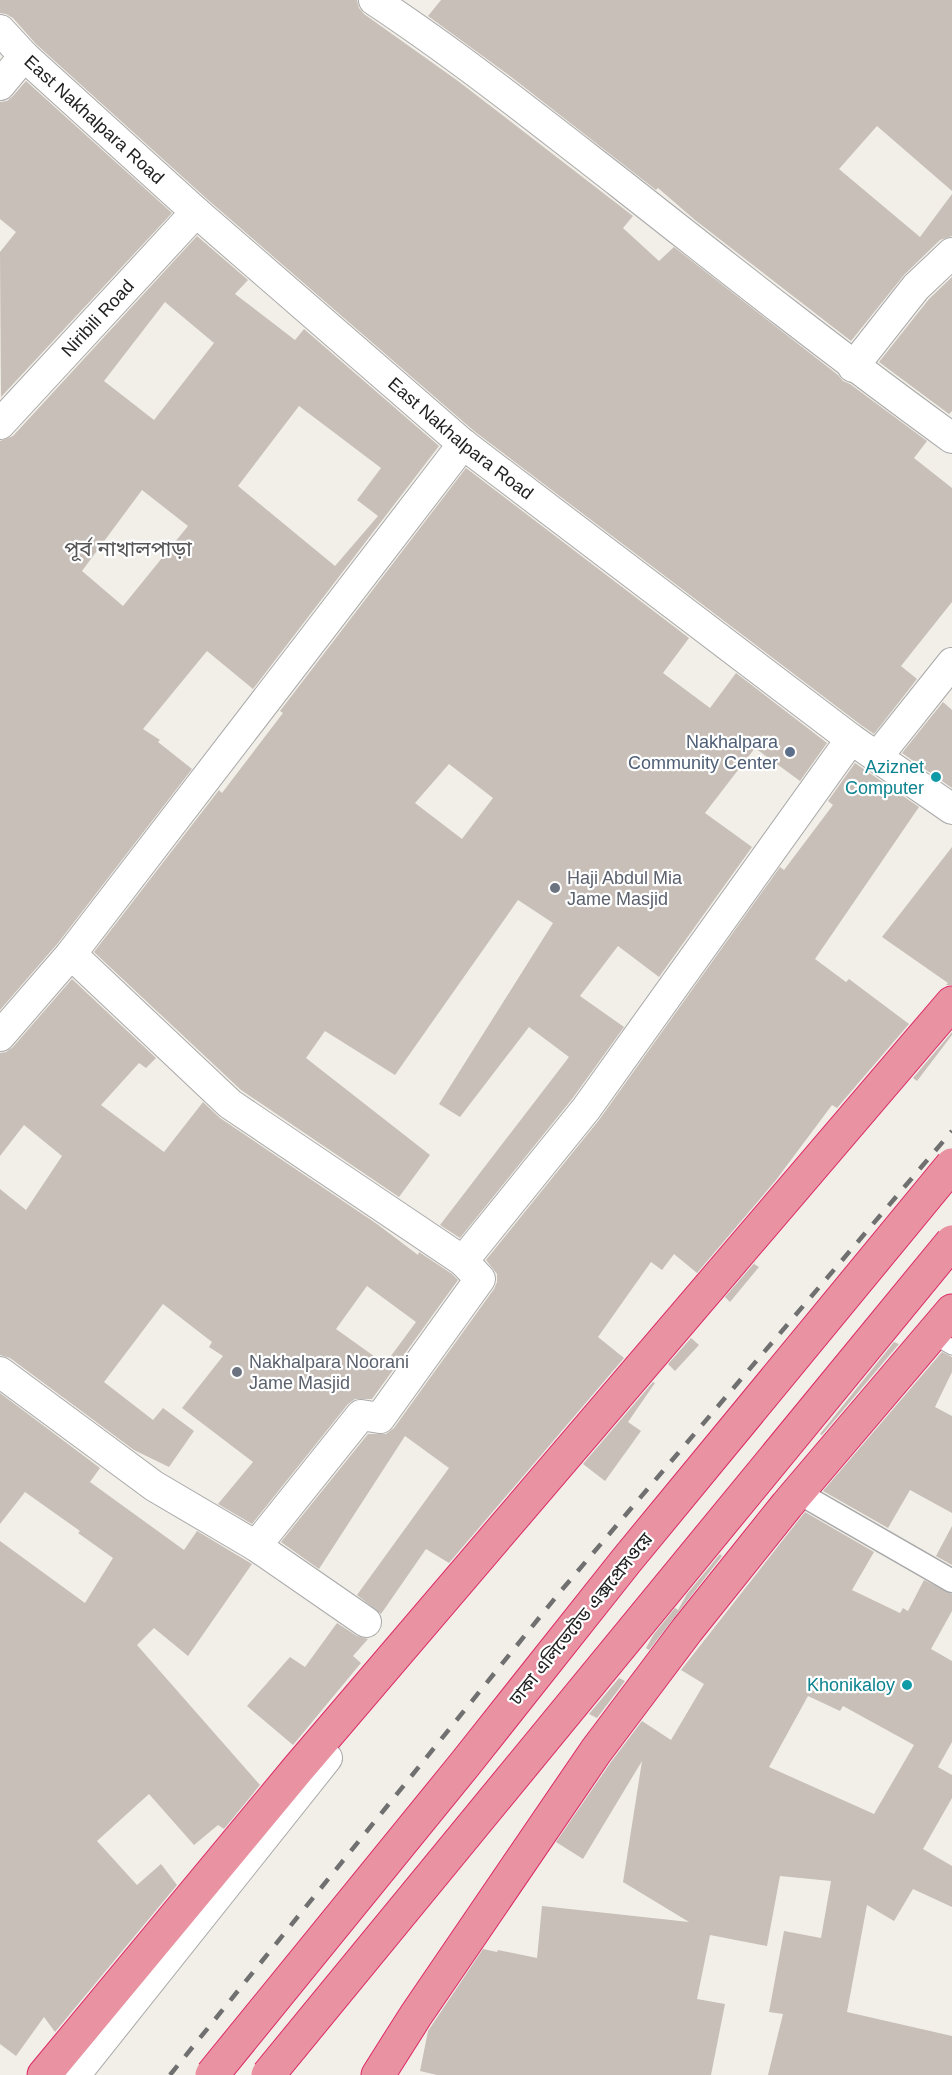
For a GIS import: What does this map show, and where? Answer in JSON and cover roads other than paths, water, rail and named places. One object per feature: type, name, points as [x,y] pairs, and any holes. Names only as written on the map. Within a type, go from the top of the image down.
[{"type":"highway","points":[[44,2075],[297,1770],[952,1003]]},
{"type":"highway","name":"ঢাকা এলিভেটেড এক্সপ্রেসওয়ে","points":[[212,2075],[458,1773],[626,1561],[952,1165]]},
{"type":"highway","points":[[268,2075],[952,1242]]},
{"type":"highway","points":[[378,2075],[423,2005],[603,1742],[687,1630],[787,1505],[944,1325]]},
{"type":"street","points":[[374,0],[424,33],[489,81],[853,367],[952,438]]},
{"type":"street","name":"East Nakhalpara Road","points":[[0,30],[24,56],[196,212],[463,444],[851,739],[952,808]]},
{"type":"street","points":[[0,85],[24,56]]},
{"type":"street","name":"Niribili Road","points":[[0,424],[196,212]]},
{"type":"street","points":[[853,367],[916,286],[952,253]]},
{"type":"street","points":[[0,1036],[71,954],[463,444]]},
{"type":"street","points":[[877,757],[952,663]]},
{"type":"street","points":[[463,1261],[586,1109],[851,739]]},
{"type":"street","points":[[71,954],[230,1104],[463,1261],[480,1279],[380,1418],[361,1415],[256,1546]]},
{"type":"street","points":[[282,2075],[404,1921],[527,1752],[654,1590],[892,1304],[952,1236]]},
{"type":"street","points":[[0,1372],[154,1486],[256,1546],[366,1622]]},
{"type":"street","points":[[75,2075],[596,1422]]},
{"type":"street","points":[[806,1497],[952,1581]]},
{"type":"lane","points":[[944,1325],[952,1347]]},
{"type":"tram line","points":[[213,2075],[586,1613],[952,1174]]},
{"type":"railway","points":[[170,2075],[560,1592],[952,1131]]},
{"type":"place","name":"Nakhalpara Community Center","points":[[790,752]]},
{"type":"place","name":"Aziznet Computer","points":[[936,777]]},
{"type":"place","name":"Haji Abdul Mia Jame Masjid","points":[[555,888]]},
{"type":"place","name":"Nakhalpara Noorani Jame Masjid","points":[[237,1372]]},
{"type":"place","name":"Khonikaloy","points":[[907,1685]]},
{"type":"district","name":"পূর্ব নাখালপাড়া","points":[[128,549]]}]
